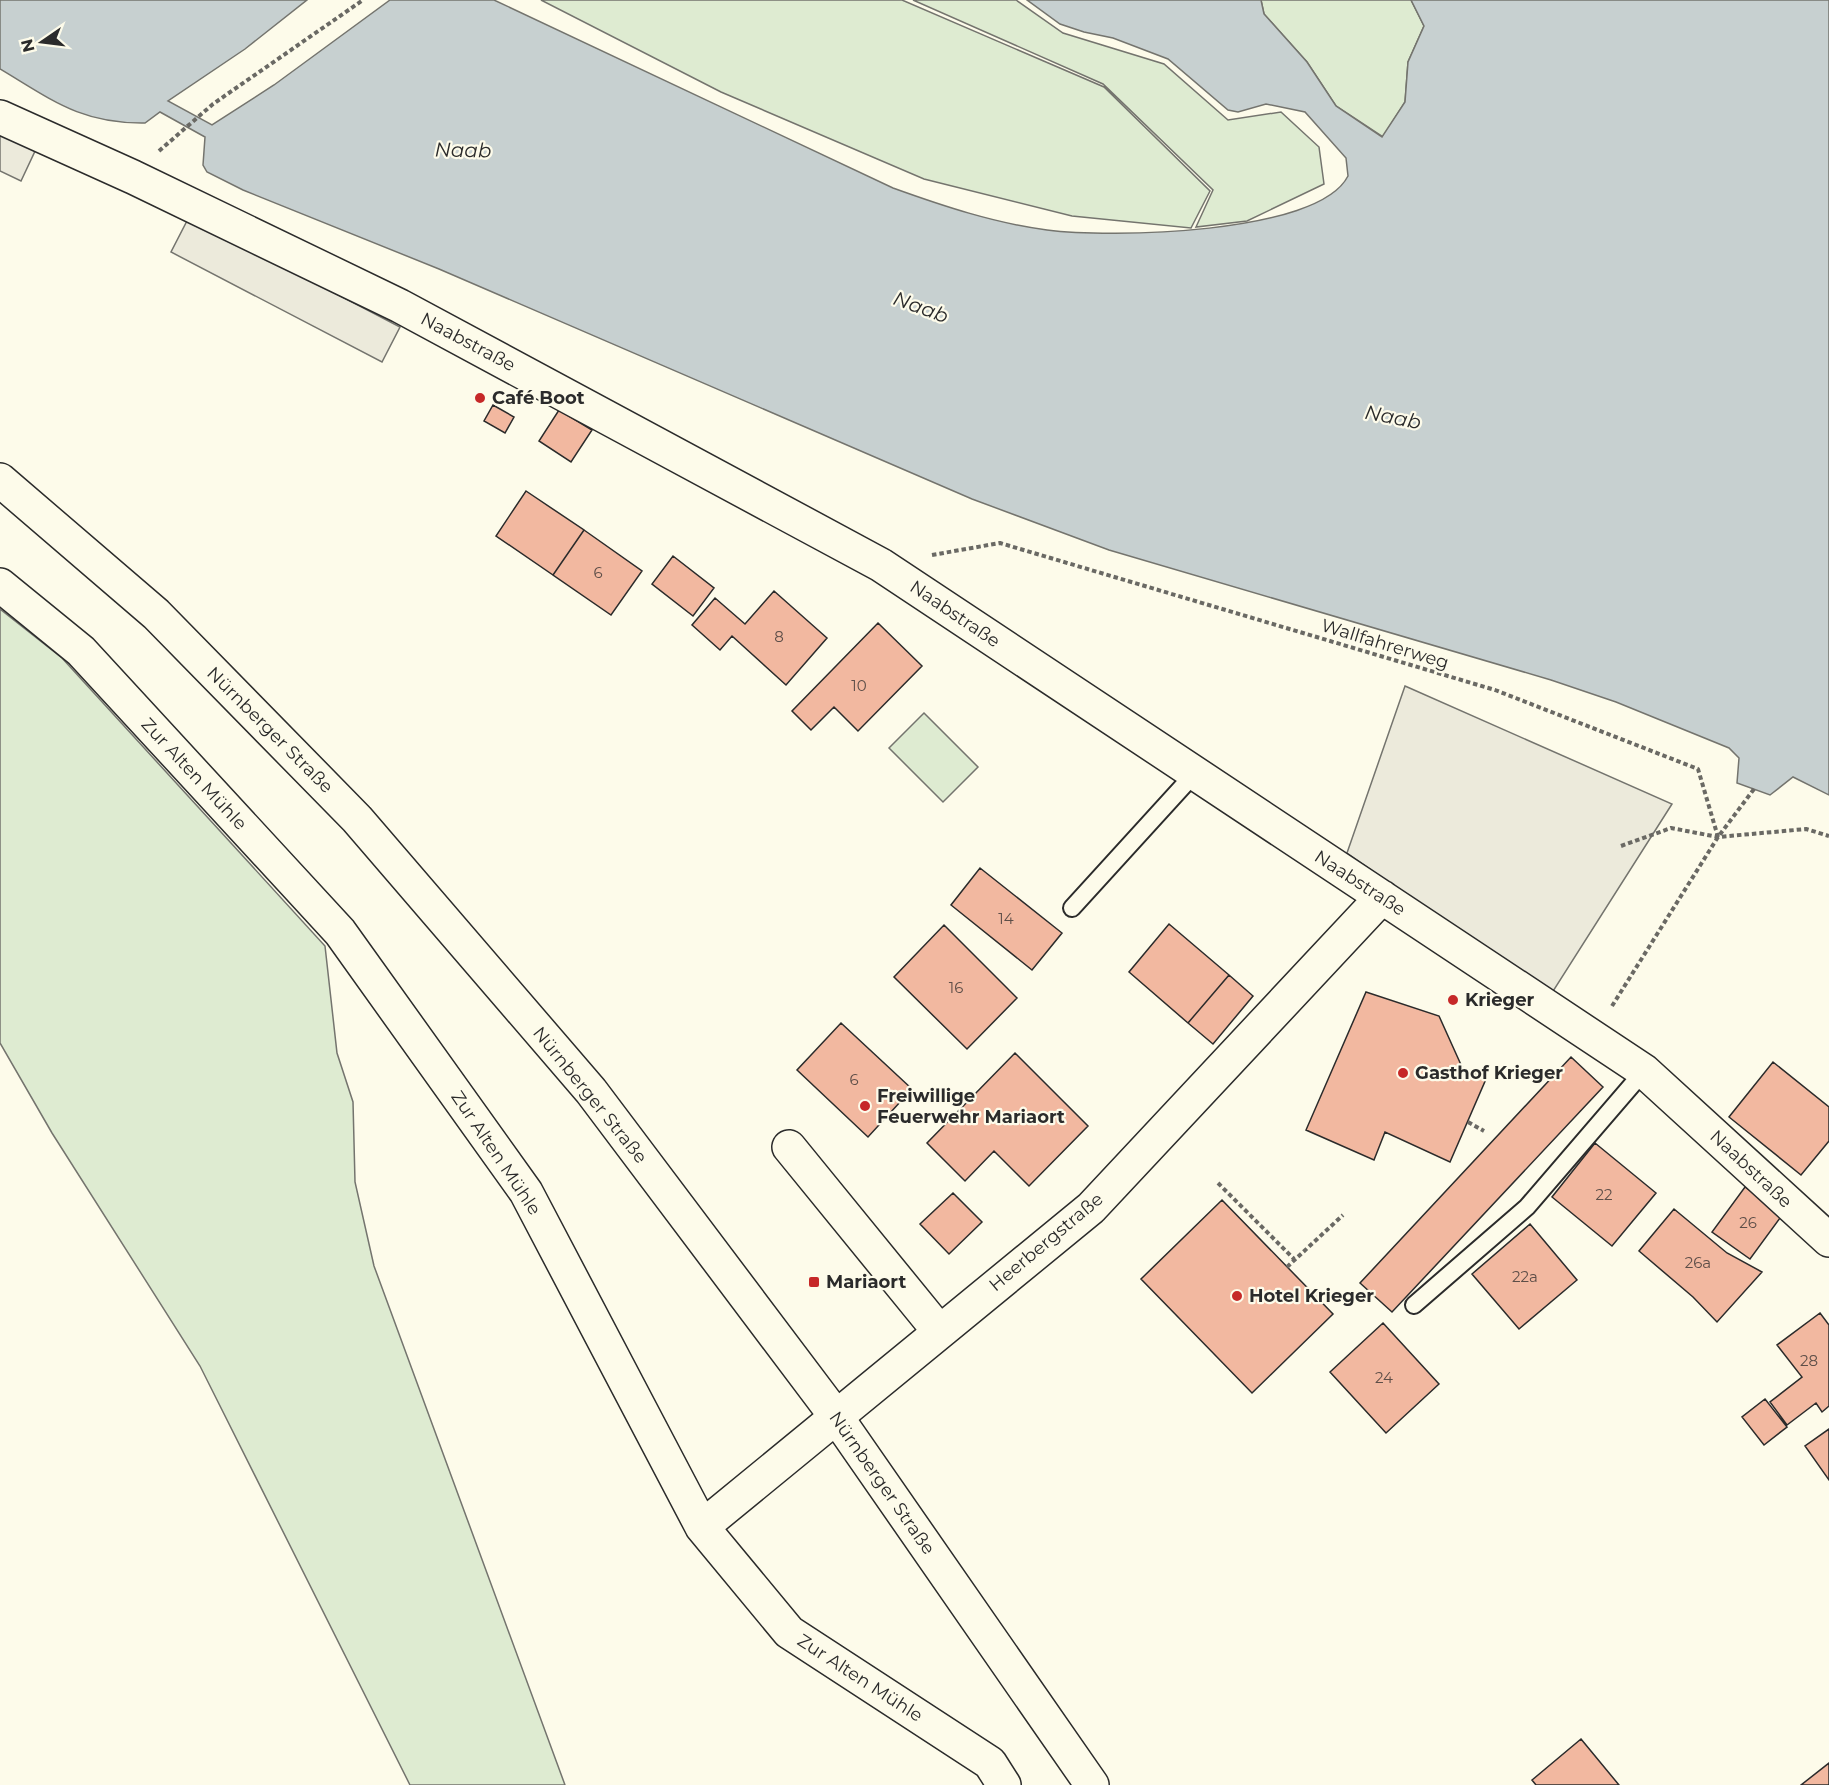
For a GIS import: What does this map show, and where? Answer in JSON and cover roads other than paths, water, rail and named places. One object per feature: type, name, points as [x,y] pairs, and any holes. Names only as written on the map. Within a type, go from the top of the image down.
[{"type":"street","name":"Naabstraße","points":[[0,117],[133,177],[400,306],[881,565],[1644,1071],[1829,1240]]},
{"type":"street","name":"Nürnberger Straße","points":[[0,480],[156,614],[357,819],[591,1091],[835,1415],[1092,1785]]},
{"type":"street","name":"Zur Alten Mühle","points":[[0,585],[81,651],[340,932],[526,1192],[702,1527],[789,1632],[990,1763],[1004,1785]]},
{"type":"street","name":"Heerbergstraße","points":[[702,1527],[835,1415],[1091,1208],[1382,897]]},
{"type":"street","points":[[789,1147],[939,1331]]},
{"type":"lane","points":[[1072,908],[1196,773]]},
{"type":"lane","points":[[1414,1305],[1527,1207],[1644,1071]]},
{"type":"water","name":"Naab","points":[[0,0],[307,0],[245,49],[168,101],[212,125],[274,85],[390,0],[494,0],[893,188],[1008,223],[1047,230],[1116,233],[1209,228],[1256,221],[1297,210],[1329,196],[1348,176],[1346,158],[1305,112],[1266,104],[1238,112],[1228,110],[1168,59],[1113,38],[1060,24],[1027,0],[1261,0],[1264,14],[1307,62],[1336,106],[1382,137],[1405,102],[1408,62],[1424,26],[1411,0],[1829,0],[1829,795],[1793,777],[1770,795],[1737,783],[1739,758],[1729,748],[1616,702],[1551,680],[1109,550],[972,499],[439,269],[243,190],[207,172],[203,165],[205,137],[160,112],[145,123],[123,122],[85,115],[52,100],[0,69]]},
{"type":"place","name":"Café Boot","points":[[480,398]]},
{"type":"place","name":"Krieger","points":[[1453,1000]]},
{"type":"place","name":"Gasthof Krieger","points":[[1403,1073]]},
{"type":"place","name":"Freiwillige Feuerwehr Mariaort","points":[[865,1106]]},
{"type":"place","name":"Mariaort","points":[[814,1282]]},
{"type":"place","name":"Hotel Krieger","points":[[1237,1296]]}]
